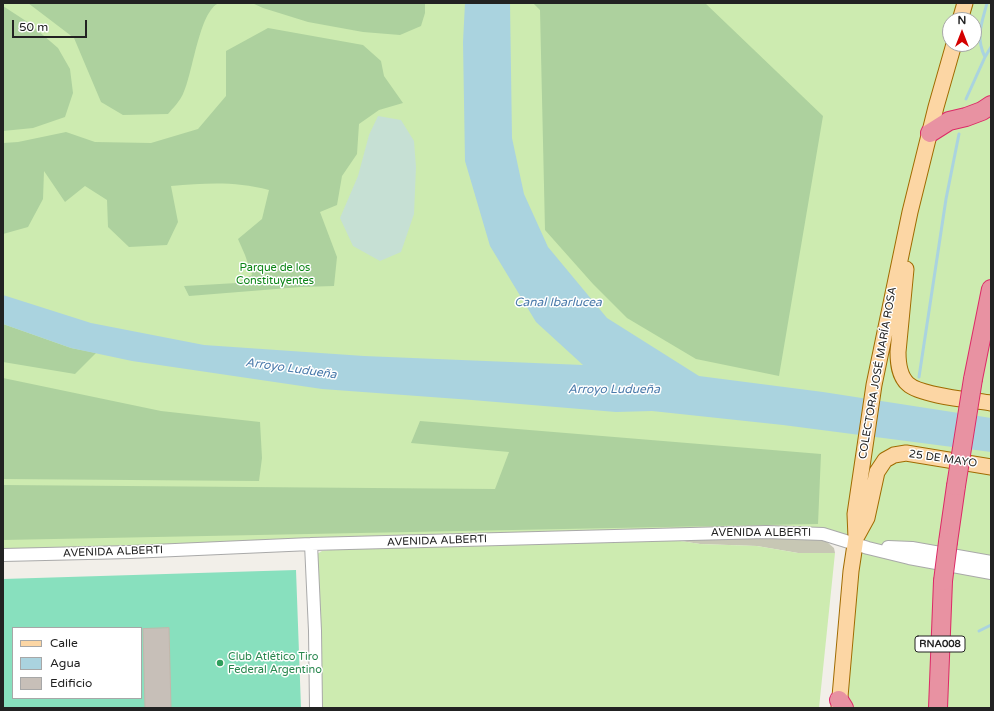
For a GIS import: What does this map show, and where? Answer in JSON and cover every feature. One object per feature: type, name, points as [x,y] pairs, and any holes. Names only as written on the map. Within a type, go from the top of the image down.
[{"type":"highway","points":[[930,133],[949,121],[977,113],[991,105]]},
{"type":"highway","name":"RNA008","points":[[938,708],[943,581],[973,379],[991,289]]},
{"type":"main road","name":"COLECTORA JOSÉ MARÍA ROSA","points":[[840,705],[851,571],[860,544],[854,514],[874,385],[910,212],[952,52]]},
{"type":"main road","points":[[910,212],[898,352],[898,364],[902,376],[907,383],[916,389],[930,393],[991,403]]},
{"type":"main road","name":"25 DE MAYO","points":[[860,544],[877,472],[884,460],[894,455],[906,453],[991,467]]},
{"type":"street","name":"AVENIDA ALBERTI","points":[[3,555],[130,552],[311,544],[766,532],[823,534],[909,558],[991,572]]},
{"type":"street","points":[[311,544],[315,631],[316,708]]},
{"type":"street","name":"AVENIDA ALBERTI","points":[[860,544],[912,548],[991,562]]},
{"type":"shaded area","points":[[378,116],[401,120],[414,141],[416,167],[414,214],[401,252],[380,261],[353,246],[340,218],[358,176],[369,135]]},
{"type":"shaded area","points":[[677,537],[816,538],[827,542],[834,548],[835,553],[798,553],[757,546],[700,544],[674,540]]},
{"type":"green space","name":"Parque de los Constituyentes","points":[[3,3],[991,3],[991,708],[839,708],[855,544],[823,534],[3,555]]},
{"type":"green space","points":[[28,3],[219,3],[212,8],[201,30],[187,85],[182,97],[168,114],[123,115],[101,102],[74,38]]},
{"type":"green space","points":[[252,3],[425,3],[425,13],[421,26],[400,35],[363,32],[308,22],[263,8]]},
{"type":"green space","points":[[533,3],[705,3],[823,116],[779,376],[696,359],[627,318],[593,284],[545,230],[540,10]]},
{"type":"green space","points":[[3,6],[29,23],[58,48],[70,69],[73,93],[65,117],[33,128],[3,131]]},
{"type":"green space","points":[[268,28],[363,45],[381,61],[384,76],[403,103],[379,110],[359,124],[357,154],[342,176],[337,205],[320,212],[337,257],[334,286],[301,287],[189,296],[184,286],[237,283],[252,275],[238,239],[262,219],[269,190],[244,185],[208,184],[171,186],[178,222],[167,245],[129,247],[108,227],[107,200],[85,186],[65,202],[44,171],[43,199],[28,227],[3,234],[3,143],[18,142],[66,132],[95,142],[151,143],[198,129],[226,96],[226,51]]},
{"type":"green space","points":[[3,324],[71,348],[96,353],[75,374],[3,362]]},
{"type":"green space","points":[[3,378],[161,411],[260,422],[262,458],[259,481],[3,479]]},
{"type":"green space","points":[[420,421],[821,454],[818,524],[3,540],[3,485],[495,489],[509,452],[411,443]]},
{"type":"green space","points":[[674,540],[700,544],[757,546],[798,553],[835,553],[819,708],[320,708],[317,554],[322,551],[346,548]]},
{"type":"green space","name":"Club Atlético Tiro Federal Argentino","points":[[296,570],[301,708],[3,708],[3,579]]},
{"type":"water","name":"Arroyo Ludueña","points":[[465,3],[510,3],[512,138],[524,194],[548,247],[607,318],[699,376],[823,392],[991,418],[991,452],[783,425],[652,411],[616,412],[322,389],[132,361],[71,348],[3,324],[3,295],[91,323],[204,345],[364,356],[583,365],[536,322],[490,246],[465,161],[463,42]]},
{"type":"building","points":[[169,628],[171,708],[145,708],[143,629]]},
{"type":"waterway","points":[[985,57],[980,43],[980,30],[987,3]]},
{"type":"waterway","points":[[966,99],[991,47]]},
{"type":"waterway","points":[[919,377],[946,199],[959,134]]},
{"type":"waterway","points":[[979,631],[991,625]]},
{"type":"place","name":"Club Atlético Tiro Federal Argentino","points":[[220,663]]},
{"type":"water label","name":"Canal Ibarlucea","points":[[558,303]]}]
